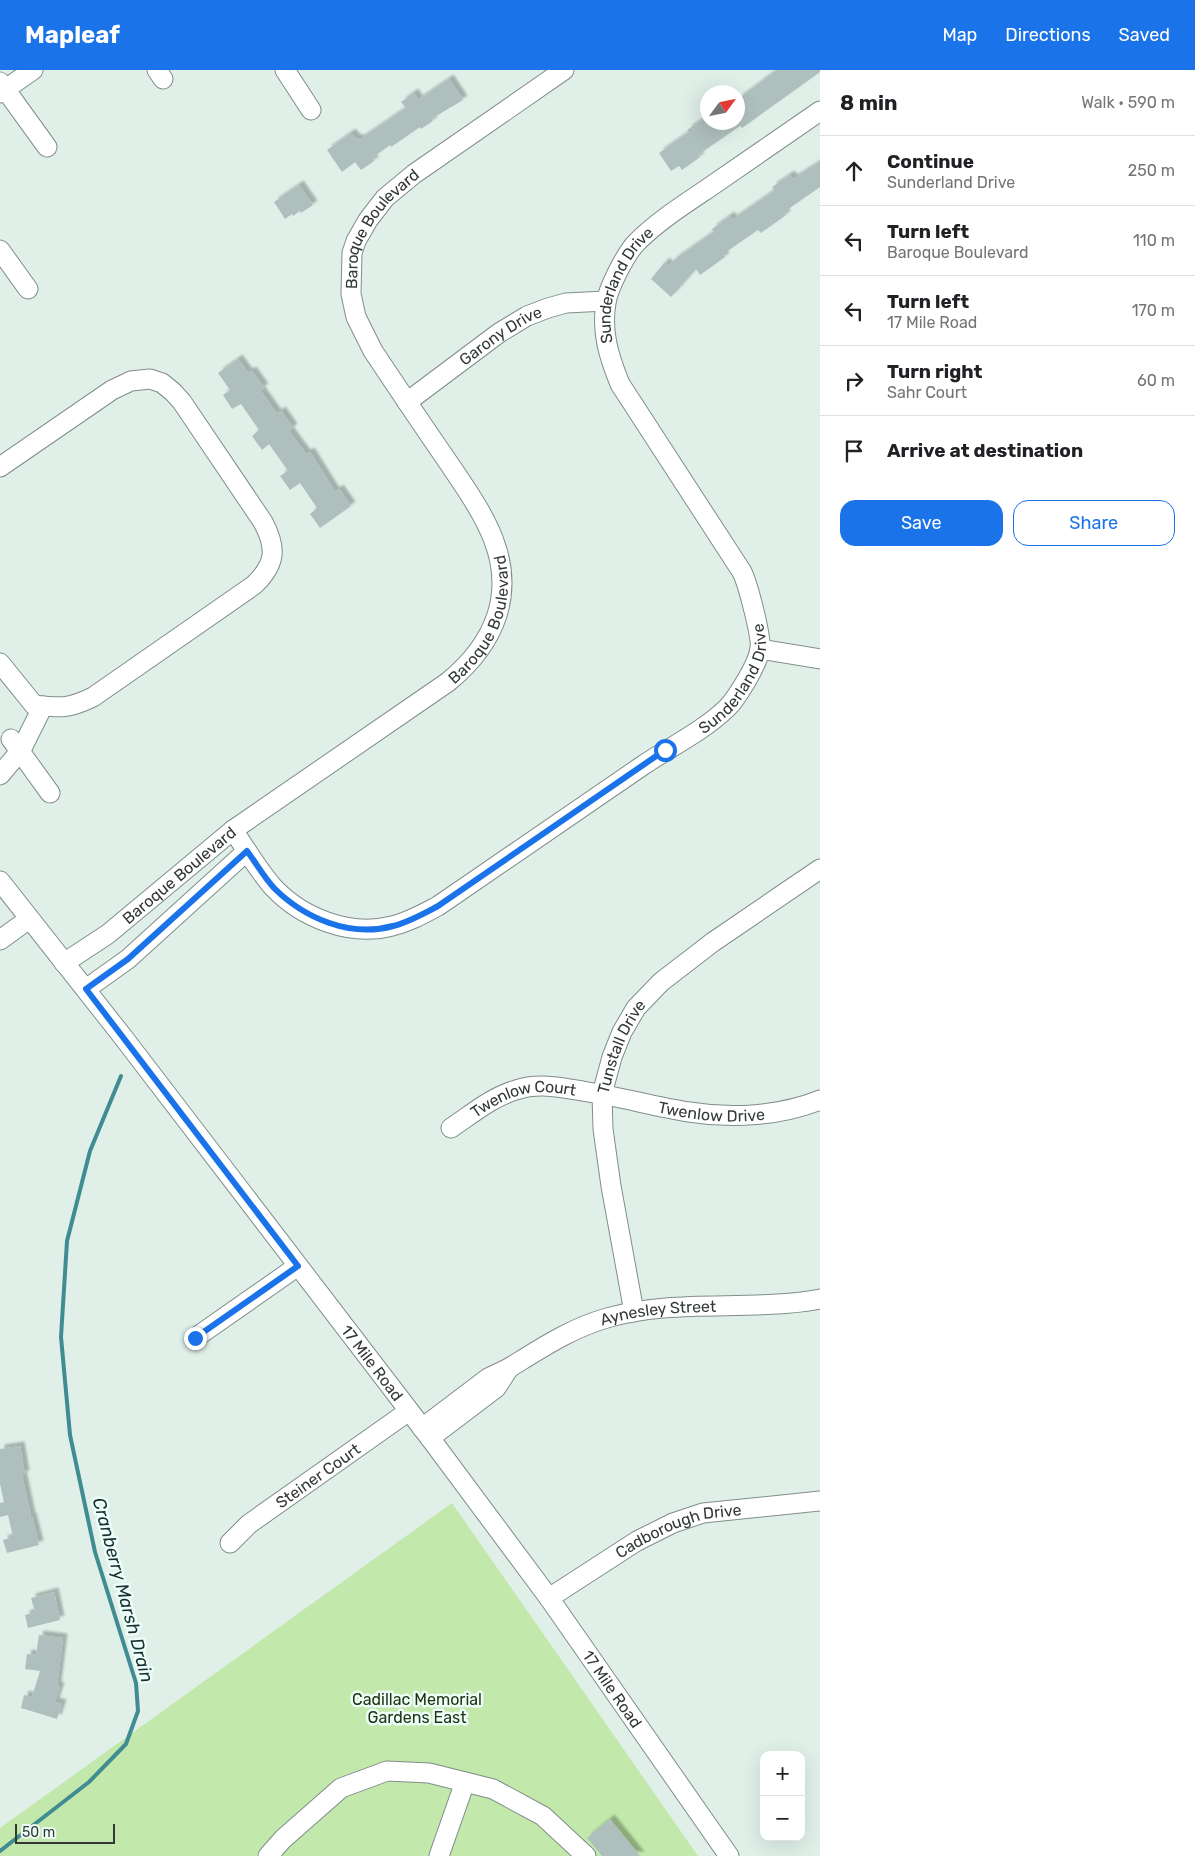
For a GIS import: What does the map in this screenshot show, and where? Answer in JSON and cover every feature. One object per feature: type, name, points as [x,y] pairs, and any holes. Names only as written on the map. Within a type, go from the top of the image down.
[{"type":"street","points":[[33,70],[2,88],[47,147]]},
{"type":"street","points":[[285,70],[311,110]]},
{"type":"street","name":"Baroque Boulevard","points":[[64,962],[108,934],[233,830],[448,682],[465,667],[480,649],[494,626],[502,601],[503,583],[496,546],[476,504],[373,351],[356,318],[351,294],[350,268],[356,241],[368,220],[385,198],[414,174],[564,70]]},
{"type":"street","name":"Sunderland Drive","points":[[233,830],[279,892],[306,913],[339,926],[369,929],[391,927],[416,918],[438,906],[665,750],[707,725],[728,708],[749,676],[760,649],[748,583],[620,384],[609,356],[606,342],[604,329],[606,301],[627,255],[647,233],[690,201],[820,112]]},
{"type":"street","points":[[0,250],[28,289]]},
{"type":"street","name":"Garony Drive","points":[[407,402],[498,333],[527,316],[566,303],[606,301]]},
{"type":"street","points":[[0,467],[112,390],[131,381],[150,379],[162,383],[182,402],[263,522],[271,541],[273,552],[268,566],[254,585],[93,697],[67,707],[38,705],[0,663]]},
{"type":"street","points":[[760,649],[820,659]]},
{"type":"street","points":[[0,775],[10,747],[38,705]]},
{"type":"street","points":[[10,747],[50,793]]},
{"type":"street","name":"Baroque Boulevard","points":[[86,989],[128,959],[247,851]]},
{"type":"street","name":"Tunstall Drive","points":[[634,1312],[611,1186],[603,1129],[602,1094],[612,1057],[622,1032],[636,1008],[661,982],[713,942],[820,869]]},
{"type":"street","name":"17 Mile Road","points":[[0,881],[86,989],[426,1433],[549,1598],[729,1856]]},
{"type":"street","points":[[0,940],[29,919]]},
{"type":"street","name":"Twenlow Court","points":[[451,1128],[487,1103],[517,1089],[538,1086],[602,1094]]},
{"type":"street","name":"Twenlow Drive","points":[[602,1094],[688,1112],[714,1115],[766,1113],[802,1107],[820,1100]]},
{"type":"street","points":[[195,1338],[298,1266]]},
{"type":"street","name":"Aynesley Street","points":[[426,1433],[488,1378],[509,1368],[561,1336],[607,1318],[634,1312],[711,1305],[771,1304],[820,1299]]},
{"type":"street","name":"Steiner Court","points":[[230,1543],[249,1524],[409,1411]]},
{"type":"street","name":"Cadborough Drive","points":[[549,1598],[637,1541],[673,1523],[703,1513],[820,1501]]},
{"type":"street","points":[[268,1856],[282,1839],[341,1788],[387,1771],[429,1773],[494,1789],[543,1816],[586,1856]]},
{"type":"street","points":[[439,1856],[465,1782]]},
{"type":"green space","name":"Cadillac Memorial Gardens East","points":[[452,1503],[698,1856],[0,1856],[0,1828]]},
{"type":"building","points":[[777,70],[820,70],[820,72],[745,126],[745,94]]},
{"type":"building","points":[[449,79],[463,100],[431,119],[433,121],[421,129],[420,127],[391,147],[390,145],[372,158],[374,161],[361,170],[355,162],[342,172],[327,150],[351,133],[359,140],[406,108],[401,102],[414,93],[418,100]]},
{"type":"building","points":[[700,121],[700,130],[734,130],[698,155],[700,157],[682,170],[679,166],[671,171],[659,153],[689,132],[687,130]]},
{"type":"building","points":[[820,162],[820,187],[784,212],[786,215],[761,233],[758,230],[723,254],[725,257],[700,275],[696,269],[671,297],[651,279],[665,262],[669,266],[674,260],[714,232],[712,229],[730,216],[732,220],[774,191],[772,187],[790,175],[793,179]]},
{"type":"building","points":[[299,185],[313,205],[301,213],[300,211],[293,216],[292,214],[285,219],[274,202]]},
{"type":"building","points":[[238,359],[248,373],[252,371],[264,388],[260,390],[277,414],[281,411],[293,428],[289,431],[306,454],[310,452],[335,492],[339,489],[351,506],[320,528],[310,514],[317,508],[300,483],[290,490],[280,476],[288,471],[269,444],[262,450],[252,436],[259,430],[241,404],[232,409],[223,395],[230,390],[218,373]]},
{"type":"building","points":[[20,1446],[25,1475],[22,1475],[39,1545],[7,1553],[3,1540],[13,1537],[8,1515],[0,1517],[0,1503],[4,1502],[0,1484],[0,1449]]},
{"type":"building","points":[[54,1592],[60,1620],[28,1628],[25,1615],[35,1612],[31,1598]]},
{"type":"building","points":[[39,1635],[63,1638],[57,1686],[60,1687],[55,1702],[62,1704],[57,1719],[21,1708],[24,1695],[32,1697],[40,1671],[25,1669],[27,1654],[36,1655]]},
{"type":"building","points":[[610,1819],[640,1856],[602,1856],[587,1838]]},
{"type":"waterway","name":"Cranberry Marsh Drain","points":[[0,1851],[89,1782],[126,1744],[138,1711],[136,1683],[95,1552],[70,1435],[61,1337],[67,1241],[90,1151],[121,1076]]},
{"type":"route","points":[[195,1338],[298,1266],[86,989],[128,959],[247,851],[274,887],[290,902],[306,913],[339,926],[369,929],[391,927],[416,918],[438,906],[665,750]]}]
